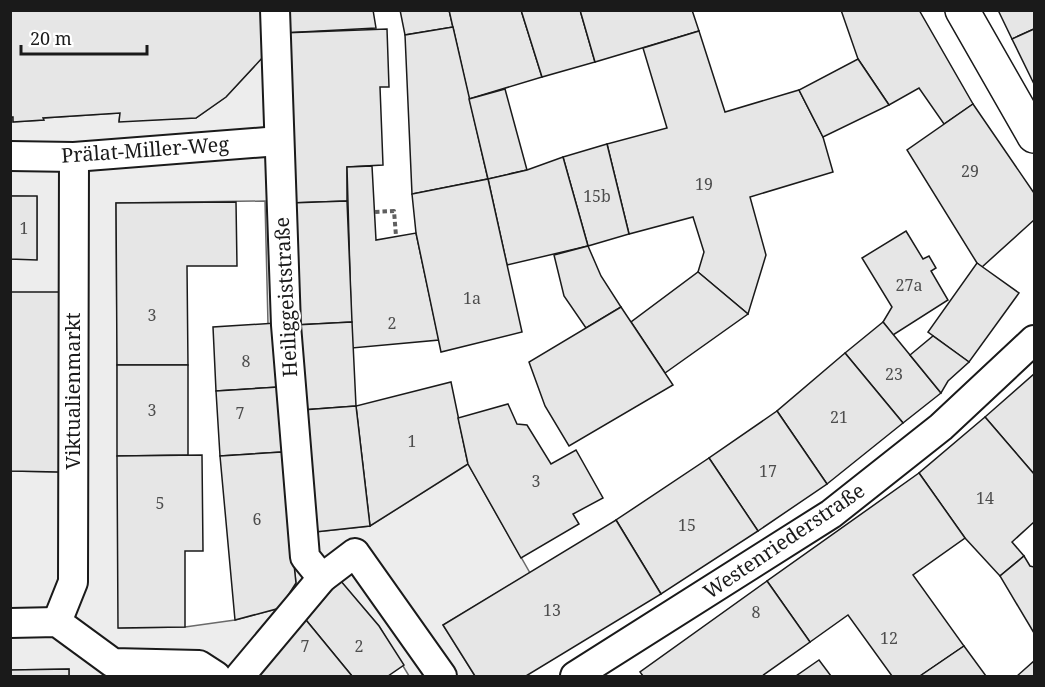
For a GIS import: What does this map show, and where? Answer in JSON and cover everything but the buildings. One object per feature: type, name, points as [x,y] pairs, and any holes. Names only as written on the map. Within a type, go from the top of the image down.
[{"type":"street","name":"Heiliggeiststraße","points":[[274,10],[286,325],[305,557],[322,578]]},
{"type":"street","points":[[962,10],[1035,136]]},
{"type":"street","name":"Prälat-Miller-Weg","points":[[10,156],[74,157],[279,141]]},
{"type":"street","name":"Viktualienmarkt","points":[[57,622],[73,582],[74,157]]},
{"type":"street","name":"Westenriederstraße","points":[[575,676],[831,514],[941,427],[1035,340]]},
{"type":"street","points":[[240,676],[322,578],[355,553],[442,676]]},
{"type":"street","points":[[10,623],[57,622],[113,663],[199,666],[216,676]]},
{"type":"path","points":[[375,212],[394,212],[396,236]]},
{"type":"shaded area","points":[[263,57],[316,532],[370,526],[468,464],[530,573],[443,625],[475,676],[409,676],[379,626],[340,581],[256,676],[69,676],[69,669],[11,670],[11,471],[59,472],[11,292],[11,259],[37,259],[37,197],[11,196],[11,117],[13,117],[13,122],[120,113],[119,121],[196,118],[226,97]],"holes":[[[265,201],[268,324],[296,583],[280,608],[235,620],[185,627],[119,628],[116,203]]]}]
